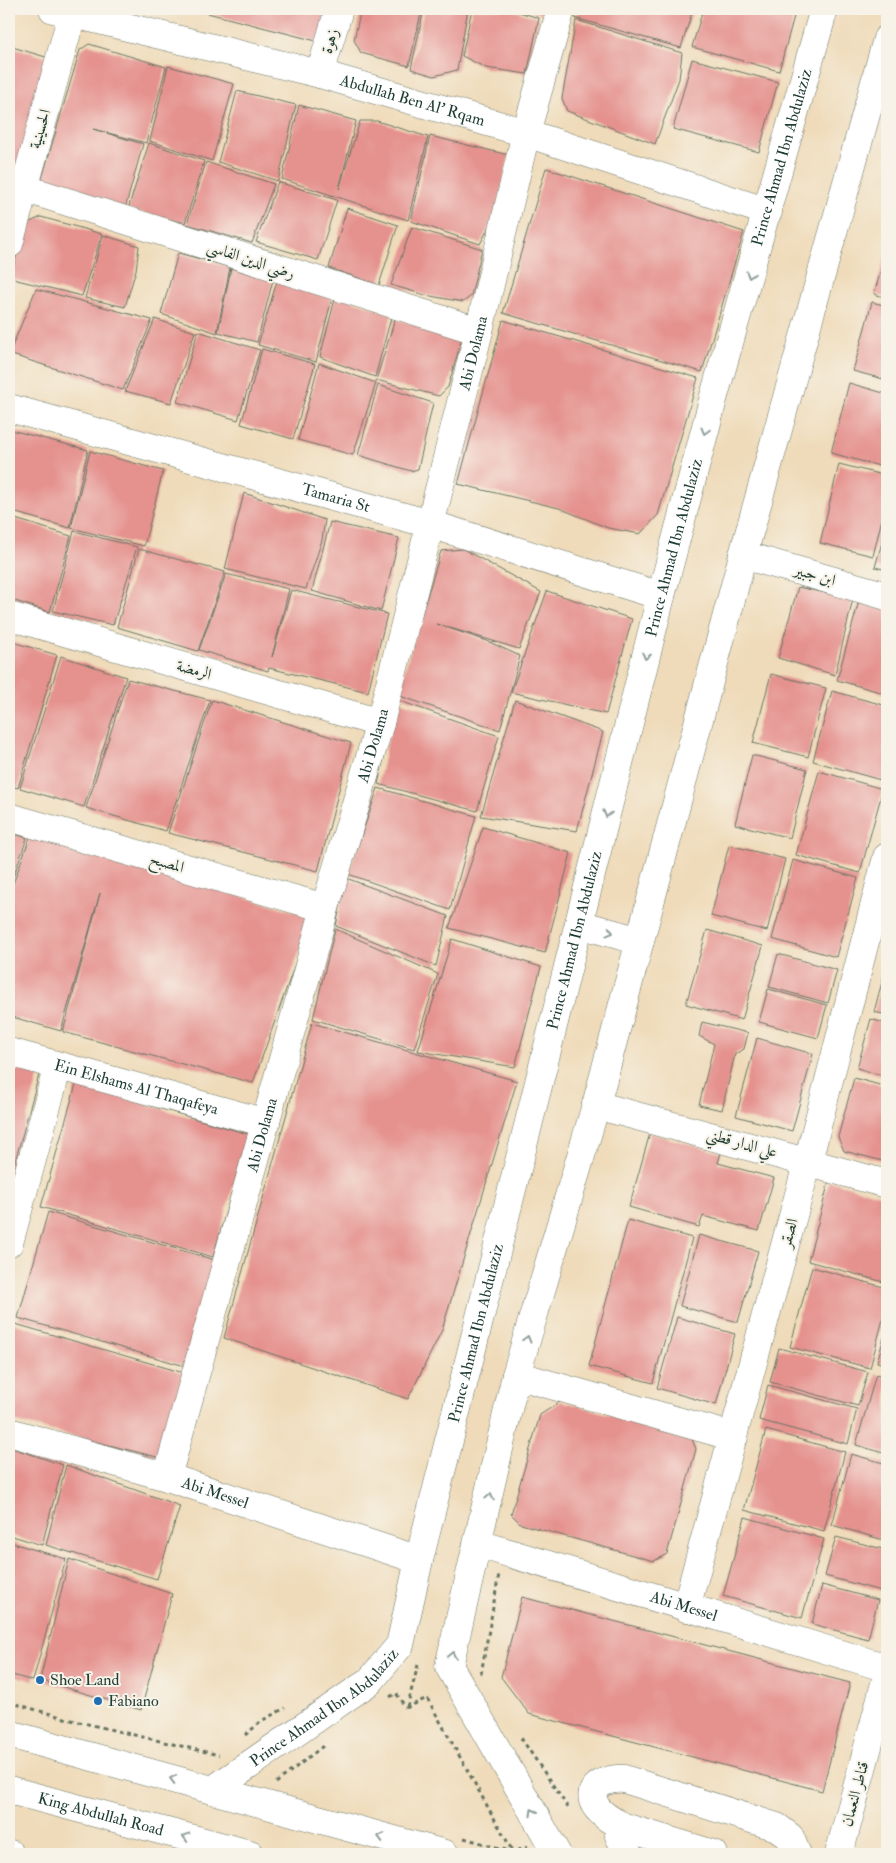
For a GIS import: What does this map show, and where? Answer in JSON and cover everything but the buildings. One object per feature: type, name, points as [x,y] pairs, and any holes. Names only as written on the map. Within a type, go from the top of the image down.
[{"type":"main road","name":"زهوة","points":[[320,74],[339,9]]},
{"type":"main road","name":"Abi Dolama","points":[[167,1477],[325,908],[380,723],[479,332],[526,133],[561,9]]},
{"type":"main road","name":"Prince Ahmad Ibn Abdulaziz","points":[[213,1790],[370,1680],[400,1645],[419,1560],[661,596],[714,396],[768,212],[824,9]]},
{"type":"main road","name":"Abdullah Ben Al' Rqam","points":[[63,11],[133,19],[526,133],[768,212]]},
{"type":"main road","name":"الحسينية","points":[[9,244],[63,11]]},
{"type":"main road","points":[[558,1854],[449,1666],[491,1548],[516,1375],[596,1105],[742,555],[887,39]]},
{"type":"main road","name":"رضي الدين الفاسي","points":[[23,188],[479,332]]},
{"type":"main road","name":"Tamaria St","points":[[9,408],[430,524],[661,596]]},
{"type":"main road","name":"ابن جبير","points":[[742,555],[887,596]]},
{"type":"main road","name":"الرمضة","points":[[9,616],[380,723]]},
{"type":"main road","name":"المصبح","points":[[9,817],[325,908]]},
{"type":"main road","name":"الصقر","points":[[686,1608],[808,1161],[887,857]]},
{"type":"main road","points":[[579,924],[640,940]]},
{"type":"main road","name":"Ein Elshams Al Thaqafeya","points":[[9,1052],[266,1123]]},
{"type":"main road","points":[[9,1243],[58,1066]]},
{"type":"main road","name":"علي الدار قطني","points":[[596,1105],[887,1184]]},
{"type":"main road","points":[[516,1375],[734,1437]]},
{"type":"main road","name":"Abi Messel","points":[[9,1432],[167,1477],[419,1560]]},
{"type":"main road","name":"Abi Messel","points":[[491,1548],[887,1668]]},
{"type":"main road","name":"قناطر النعمان","points":[[839,1854],[887,1676]]},
{"type":"main road","points":[[9,1734],[444,1854]]},
{"type":"main road","points":[[713,1854],[624,1827],[604,1815],[593,1801],[592,1796],[595,1789],[601,1782],[608,1779],[624,1779],[777,1827],[790,1836],[797,1854]]},
{"type":"main road","name":"King Abdullah Road","points":[[9,1790],[250,1854]]},
{"type":"main road","points":[[624,1827],[619,1836],[628,1854]]},
{"type":"path","points":[[480,1678],[491,1548]]},
{"type":"path","points":[[406,1708],[418,1664]]},
{"type":"path","points":[[388,1699],[396,1693],[406,1708]]},
{"type":"path","points":[[406,1708],[427,1698],[513,1852]]},
{"type":"path","points":[[9,1702],[75,1721],[221,1756],[226,1751]]},
{"type":"path","points":[[244,1737],[263,1720],[287,1707]]},
{"type":"path","points":[[520,1736],[570,1810]]},
{"type":"path","points":[[276,1783],[327,1743]]},
{"type":"place","name":"Shoe Land","points":[[40,1680]]},
{"type":"place","name":"Fabiano","points":[[98,1701]]}]
